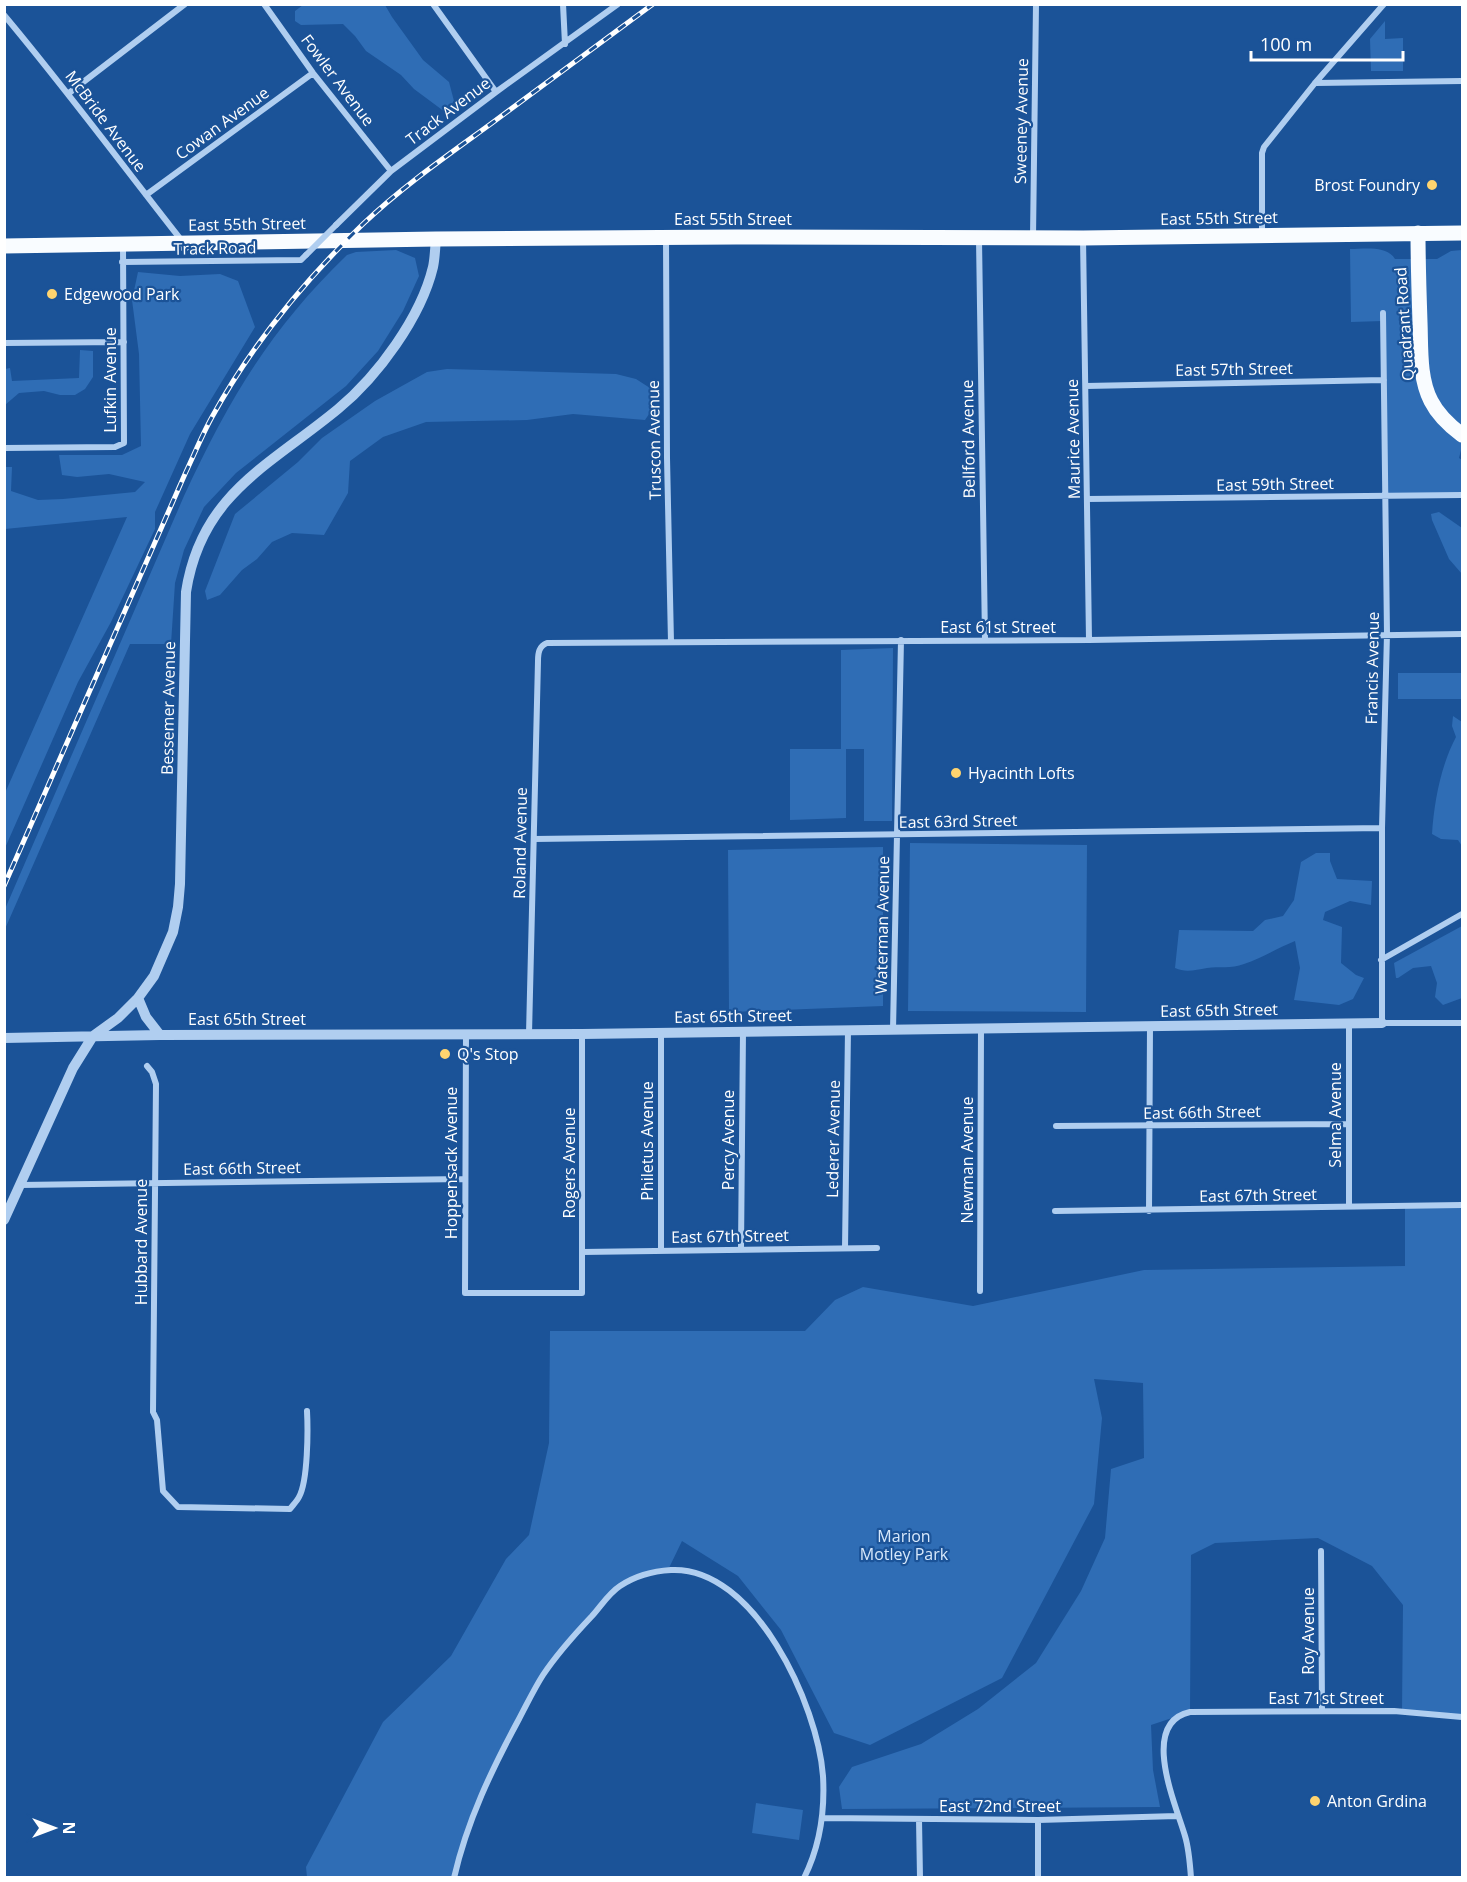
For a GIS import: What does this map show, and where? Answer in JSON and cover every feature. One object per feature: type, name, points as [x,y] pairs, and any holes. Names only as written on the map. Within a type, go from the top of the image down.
[{"type":"main road","name":"Quadrant Road","points":[[1418,233],[1421,352],[1424,379],[1428,394],[1436,408],[1451,427],[1462,435]]},
{"type":"main road","name":"East 55th Street","points":[[4,246],[666,237],[1083,238],[1462,233]]},
{"type":"street","points":[[69,93],[186,4]]},
{"type":"street","name":"Fowler Avenue","points":[[264,4],[313,73],[391,171]]},
{"type":"street","points":[[433,4],[496,92]]},
{"type":"street","points":[[563,4],[565,44]]},
{"type":"street","name":"Track Avenue","points":[[306,255],[391,171],[618,4]]},
{"type":"street","name":"Sweeney Avenue","points":[[1034,237],[1036,4]]},
{"type":"street","points":[[1262,235],[1262,153],[1264,147],[1315,83],[1384,4]]},
{"type":"street","name":"McBride Avenue","points":[[4,15],[69,93],[184,243]]},
{"type":"street","name":"Cowan Avenue","points":[[146,195],[313,73]]},
{"type":"street","points":[[1315,83],[1462,81]]},
{"type":"street","name":"Truscon Avenue","points":[[666,237],[671,642]]},
{"type":"street","name":"Bellford Avenue","points":[[979,238],[985,640]]},
{"type":"street","name":"Maurice Avenue","points":[[1083,238],[1089,640]]},
{"type":"street","name":"Bessemer Avenue","points":[[4,1220],[64,1086],[93,1036],[118,1018],[138,998],[154,976],[173,932],[178,907],[185,608],[188,578],[204,534],[218,509],[234,491],[340,408],[367,383],[387,358],[405,330],[425,289],[433,267],[436,240]]},
{"type":"street","name":"Lufkin Avenue","points":[[4,448],[115,447],[124,443],[123,244]]},
{"type":"street","name":"Track Road","points":[[122,262],[301,260],[306,255]]},
{"type":"street","name":"Francis Avenue","points":[[1382,1023],[1382,828],[1387,633],[1383,313]]},
{"type":"street","points":[[4,343],[124,342]]},
{"type":"street","name":"East 57th Street","points":[[1086,386],[1384,380]]},
{"type":"street","name":"East 59th Street","points":[[1087,499],[1462,495]]},
{"type":"street","name":"East 61st Street","points":[[538,653],[547,643],[1089,640],[1387,633],[1462,634]]},
{"type":"street","name":"Waterman Avenue","points":[[893,1030],[901,640]]},
{"type":"street","name":"Roland Avenue","points":[[529,1034],[538,653]]},
{"type":"street","name":"East 63rd Street","points":[[534,839],[1382,828]]},
{"type":"street","points":[[1381,960],[1462,914]]},
{"type":"street","points":[[138,998],[146,1017],[160,1035]]},
{"type":"street","name":"Selma Avenue","points":[[1349,1023],[1349,1206]]},
{"type":"street","name":"East 65th Street","points":[[4,1038],[981,1030],[1462,1023]]},
{"type":"street","points":[[1149,1211],[1150,1026]]},
{"type":"street","name":"Lederer Avenue","points":[[845,1248],[848,1030]]},
{"type":"street","name":"Newman Avenue","points":[[980,1291],[981,1030]]},
{"type":"street","name":"Percy Avenue","points":[[741,1249],[742,1031]]},
{"type":"street","name":"Philetus Avenue","points":[[661,1032],[661,1250]]},
{"type":"street","name":"Hoppensack Avenue","points":[[466,1034],[465,1293],[582,1293]]},
{"type":"street","name":"Rogers Avenue","points":[[582,1034],[582,1293]]},
{"type":"street","name":"Hubbard Avenue","points":[[147,1066],[155,1078],[153,1412],[157,1420],[163,1491],[178,1507],[290,1509],[300,1496],[302,1485],[308,1443],[307,1411]]},
{"type":"street","name":"East 66th Street","points":[[1056,1126],[1348,1124]]},
{"type":"street","name":"East 66th Street","points":[[20,1185],[465,1179]]},
{"type":"street","name":"East 67th Street","points":[[1055,1211],[1462,1205]]},
{"type":"street","name":"East 67th Street","points":[[582,1252],[878,1248]]},
{"type":"street","name":"Roy Avenue","points":[[1321,1551],[1322,1711]]},
{"type":"street","points":[[454,1878],[460,1853],[482,1792],[543,1675],[618,1587],[638,1576],[656,1572],[686,1571],[704,1575],[723,1584],[739,1597],[760,1621],[783,1656],[808,1710],[821,1758],[823,1777],[822,1818],[814,1855],[804,1878]]},
{"type":"street","name":"East 71st Street","points":[[1178,1816],[1169,1788],[1165,1765],[1165,1734],[1173,1719],[1181,1714],[1190,1712],[1394,1711],[1462,1717]]},
{"type":"street","points":[[1178,1816],[1185,1836],[1191,1878]]},
{"type":"street","name":"East 72nd Street","points":[[822,1818],[1038,1820],[1178,1816]]},
{"type":"street","points":[[919,1819],[920,1878]]},
{"type":"street","points":[[1038,1820],[1038,1878]]},
{"type":"green space","points":[[303,5],[385,5],[423,60],[449,82],[454,101],[445,112],[414,89],[401,75],[366,51],[343,24],[301,25],[295,21],[295,11]]},
{"type":"green space","points":[[1385,21],[1385,39],[1403,38],[1403,71],[1371,71],[1370,39]]},
{"type":"green space","points":[[1350,249],[1381,250],[1395,259],[1437,259],[1451,251],[1462,250],[1462,446],[1459,458],[1462,460],[1462,495],[1384,496],[1383,321],[1351,322]]},
{"type":"green space","points":[[396,250],[415,258],[419,276],[403,311],[378,351],[346,386],[236,473],[204,507],[184,550],[175,583],[171,644],[130,644],[5,929],[5,909],[184,496],[217,429],[273,339],[295,311],[347,255],[356,252]]},
{"type":"green space","points":[[138,272],[180,276],[220,274],[238,281],[255,327],[190,434],[155,512],[155,529],[111,622],[78,682],[5,848],[5,793],[127,517],[5,529],[5,467],[12,467],[11,491],[38,500],[135,492],[145,482],[109,474],[77,477],[62,475],[59,455],[122,455],[141,446],[139,354],[132,300]]},
{"type":"green space","points":[[80,350],[93,351],[93,377],[85,389],[75,395],[60,395],[44,391],[19,393],[5,405],[5,369],[10,368],[12,381],[79,378]]},
{"type":"green space","points":[[447,369],[616,374],[636,379],[650,388],[653,405],[645,420],[573,414],[527,420],[426,422],[383,437],[350,461],[348,493],[324,535],[292,533],[272,542],[257,559],[242,570],[220,595],[207,600],[205,591],[235,514],[298,462],[322,438],[375,401],[427,372]]},
{"type":"green space","points":[[1439,512],[1462,528],[1462,574],[1449,559],[1432,520],[1431,514]]},
{"type":"green space","points":[[893,648],[892,821],[864,821],[864,749],[846,749],[846,818],[790,820],[790,749],[841,749],[841,650]]},
{"type":"green space","points":[[1398,673],[1462,673],[1462,699],[1398,699]]},
{"type":"green space","points":[[1453,716],[1462,722],[1462,846],[1458,840],[1441,839],[1432,834],[1439,784],[1446,759],[1456,737],[1452,726]]},
{"type":"green space","points":[[910,843],[1087,845],[1086,1012],[908,1011]]},
{"type":"green space","points":[[883,847],[883,1006],[729,1012],[728,850]]},
{"type":"green space","points":[[1316,853],[1330,853],[1330,861],[1337,879],[1372,881],[1371,905],[1350,901],[1325,912],[1323,920],[1342,927],[1341,963],[1356,975],[1364,978],[1353,999],[1339,1005],[1294,1000],[1300,968],[1295,941],[1239,966],[1212,967],[1191,971],[1175,968],[1179,930],[1253,931],[1265,920],[1283,916],[1294,900],[1301,862]]},
{"type":"green space","points":[[1462,926],[1462,998],[1443,1005],[1435,997],[1437,983],[1431,966],[1413,968],[1396,978],[1394,963]]},
{"type":"green space","name":"Marion Motley Park","points":[[1462,1205],[1462,1717],[1402,1712],[1403,1605],[1372,1566],[1318,1538],[1215,1543],[1191,1555],[1190,1712],[1151,1725],[1153,1770],[1160,1807],[842,1809],[839,1787],[852,1767],[921,1744],[978,1709],[1036,1663],[1081,1591],[1105,1538],[1111,1469],[1144,1458],[1143,1383],[1094,1379],[1102,1418],[1094,1504],[1002,1678],[870,1745],[834,1733],[781,1630],[738,1576],[682,1541],[668,1570],[656,1572],[618,1587],[543,1675],[482,1793],[454,1877],[307,1877],[306,1867],[383,1722],[451,1656],[506,1559],[529,1535],[549,1443],[550,1331],[805,1331],[835,1300],[863,1287],[973,1306],[1144,1270],[1405,1266],[1405,1206]]},
{"type":"green space","points":[[756,1803],[803,1810],[799,1840],[752,1833]]},
{"type":"railway","points":[[4,886],[201,438],[227,391],[262,339],[320,268],[378,210],[426,171],[653,4]]},
{"type":"place","name":"Brost Foundry","points":[[1432,185]]},
{"type":"place","name":"Edgewood Park","points":[[52,294]]},
{"type":"place","name":"Hyacinth Lofts","points":[[956,773]]},
{"type":"place","name":"Q's Stop","points":[[445,1054]]},
{"type":"place","name":"Anton Grdina","points":[[1315,1801]]}]
